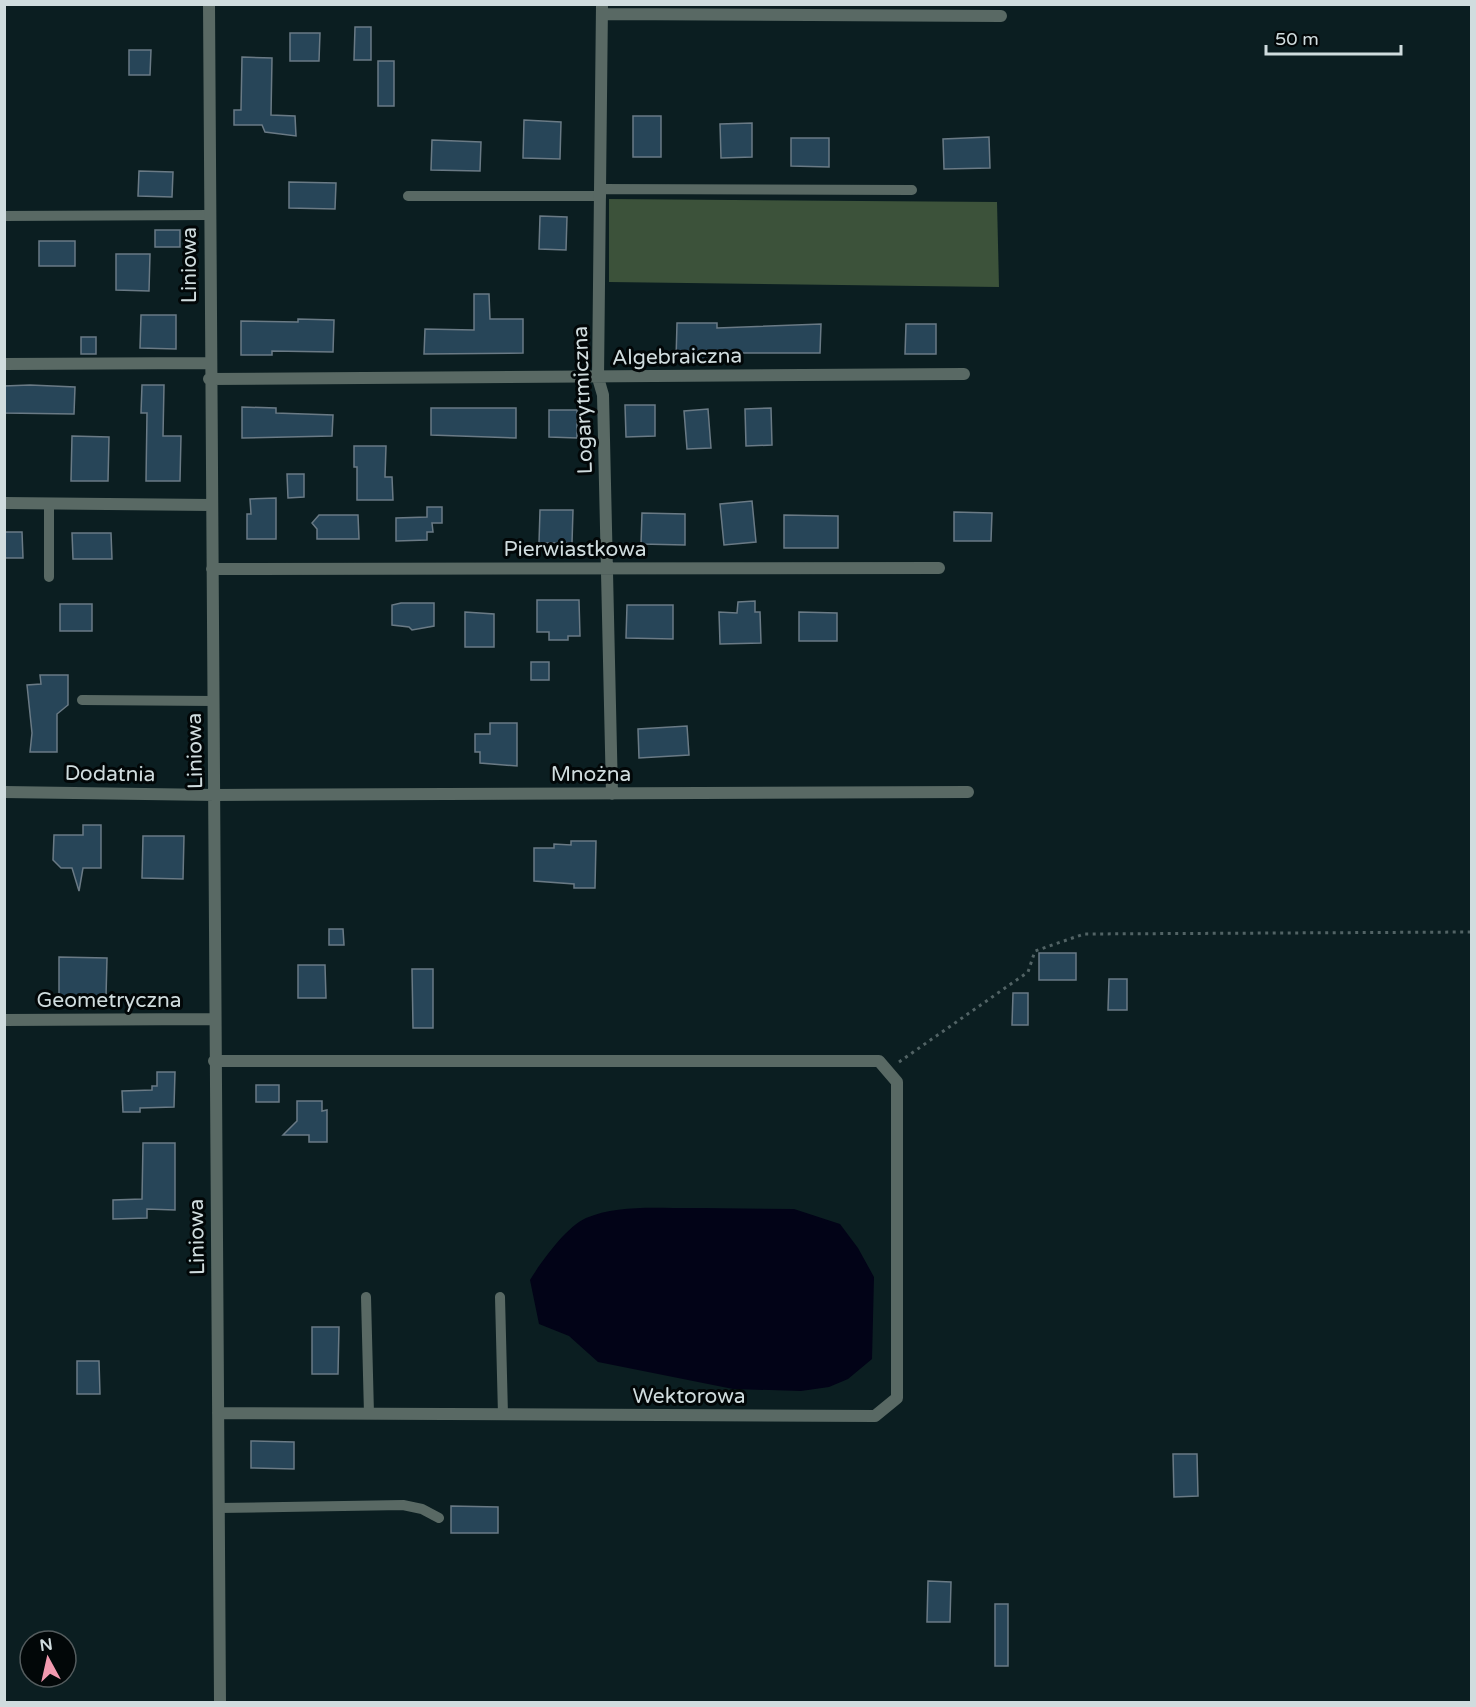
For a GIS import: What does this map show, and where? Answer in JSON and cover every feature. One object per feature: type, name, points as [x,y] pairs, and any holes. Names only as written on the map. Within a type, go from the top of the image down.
[{"type":"street","name":"Liniowa","points":[[208,4],[220,1702]]},
{"type":"street","points":[[602,9],[1001,16]]},
{"type":"street","name":"Logarytmiczna","points":[[602,9],[598,378],[603,395],[612,794]]},
{"type":"street","points":[[4,364],[209,363]]},
{"type":"street","name":"Algebraiczna","points":[[209,379],[964,374]]},
{"type":"street","points":[[4,503],[211,505]]},
{"type":"street","name":"Pierwiastkowa","points":[[212,569],[939,568]]},
{"type":"street","name":"Dodatnia","points":[[4,792],[215,795]]},
{"type":"street","name":"Mnożna","points":[[215,795],[968,792]]},
{"type":"street","name":"Geometryczna","points":[[4,1020],[214,1019]]},
{"type":"street","points":[[214,1061],[879,1061],[887,1070]]},
{"type":"street","name":"Wektorowa","points":[[218,1413],[875,1416],[897,1398],[897,1082],[887,1070]]},
{"type":"lane","points":[[408,196],[912,190]]},
{"type":"lane","points":[[4,216],[209,215]]},
{"type":"lane","points":[[49,504],[49,577]]},
{"type":"lane","points":[[82,700],[214,701]]},
{"type":"lane","points":[[366,1297],[369,1414]]},
{"type":"lane","points":[[500,1297],[503,1415]]},
{"type":"lane","points":[[218,1503],[403,1505],[422,1509],[440,1518]]},
{"type":"path","points":[[887,1070],[1028,972],[1035,951],[1084,934],[1472,932]]},
{"type":"green space","points":[[609,199],[997,202],[999,287],[609,282]]},
{"type":"water","points":[[643,1208],[794,1209],[840,1224],[858,1248],[874,1277],[872,1359],[848,1379],[829,1387],[801,1391],[733,1389],[598,1362],[569,1336],[539,1324],[530,1280],[570,1229],[586,1218],[613,1210]]},
{"type":"building","points":[[355,27],[371,27],[371,60],[354,60]]},
{"type":"building","points":[[290,33],[320,33],[319,61],[290,61]]},
{"type":"building","points":[[129,50],[151,50],[150,75],[129,75]]},
{"type":"building","points":[[242,57],[272,58],[271,115],[295,116],[296,136],[265,132],[262,125],[234,125],[234,110],[241,110]]},
{"type":"building","points":[[378,61],[394,61],[394,106],[378,106]]},
{"type":"building","points":[[633,116],[661,116],[661,157],[633,157]]},
{"type":"building","points":[[524,120],[561,122],[560,159],[523,158]]},
{"type":"building","points":[[752,123],[752,157],[721,158],[720,124]]},
{"type":"building","points":[[989,137],[990,168],[944,169],[943,139]]},
{"type":"building","points":[[791,138],[829,138],[829,167],[791,166]]},
{"type":"building","points":[[432,140],[481,142],[480,171],[431,170]]},
{"type":"building","points":[[139,171],[173,172],[172,197],[138,196]]},
{"type":"building","points":[[289,182],[336,183],[335,209],[289,208]]},
{"type":"building","points":[[540,216],[567,217],[566,250],[539,249]]},
{"type":"building","points":[[155,230],[180,230],[180,247],[155,247]]},
{"type":"building","points":[[39,241],[75,241],[75,266],[39,266]]},
{"type":"building","points":[[116,254],[150,254],[149,291],[116,290]]},
{"type":"building","points":[[474,294],[489,294],[490,319],[523,319],[523,353],[424,354],[425,329],[474,330]]},
{"type":"building","points":[[141,315],[176,315],[176,349],[140,348]]},
{"type":"building","points":[[298,319],[334,320],[333,352],[272,351],[272,355],[241,355],[241,321],[298,322]]},
{"type":"building","points":[[677,323],[717,323],[717,328],[821,324],[820,353],[717,353],[717,360],[676,360]]},
{"type":"building","points":[[906,324],[936,324],[936,354],[905,354]]},
{"type":"building","points":[[81,337],[96,337],[96,354],[81,354]]},
{"type":"building","points":[[142,385],[164,385],[163,436],[181,436],[180,481],[146,481],[147,413],[141,413]]},
{"type":"building","points":[[4,386],[75,387],[74,414],[4,413]]},
{"type":"building","points":[[625,405],[655,405],[655,436],[626,437]]},
{"type":"building","points":[[242,407],[276,408],[276,413],[333,415],[332,436],[242,438]]},
{"type":"building","points":[[431,408],[516,408],[516,438],[431,435]]},
{"type":"building","points":[[771,408],[772,445],[746,446],[745,409]]},
{"type":"building","points":[[708,409],[711,448],[687,449],[684,411]]},
{"type":"building","points":[[549,410],[577,410],[577,438],[549,437]]},
{"type":"building","points":[[72,436],[109,437],[108,481],[71,481]]},
{"type":"building","points":[[354,446],[386,446],[385,477],[392,477],[393,500],[357,500],[357,467],[354,467]]},
{"type":"building","points":[[287,474],[304,474],[304,497],[288,498]]},
{"type":"building","points":[[276,498],[276,539],[247,539],[247,514],[251,514],[250,499]]},
{"type":"building","points":[[752,501],[756,542],[724,545],[720,504]]},
{"type":"building","points":[[427,507],[442,507],[442,523],[432,523],[433,532],[427,532],[427,540],[396,541],[396,518],[427,517]]},
{"type":"building","points":[[540,510],[573,510],[572,543],[539,543]]},
{"type":"building","points":[[954,512],[992,513],[991,541],[954,541]]},
{"type":"building","points":[[642,513],[685,514],[685,545],[641,544]]},
{"type":"building","points":[[319,515],[358,515],[359,539],[317,539],[317,529],[312,523]]},
{"type":"building","points":[[784,515],[838,516],[838,548],[784,548]]},
{"type":"building","points":[[4,532],[22,532],[23,558],[4,558]]},
{"type":"building","points":[[72,533],[111,533],[112,559],[73,559]]},
{"type":"building","points":[[537,600],[579,600],[580,636],[568,636],[568,640],[549,640],[549,632],[537,632]]},
{"type":"building","points":[[755,601],[755,612],[760,612],[761,643],[720,644],[719,612],[737,613],[738,602]]},
{"type":"building","points":[[434,603],[434,626],[412,630],[409,627],[392,625],[392,605]]},
{"type":"building","points":[[60,604],[92,604],[92,631],[60,631]]},
{"type":"building","points":[[627,605],[673,605],[673,639],[626,638]]},
{"type":"building","points":[[465,612],[494,614],[494,647],[465,647]]},
{"type":"building","points":[[799,612],[837,613],[837,641],[799,641]]},
{"type":"building","points":[[531,662],[549,662],[549,680],[531,680]]},
{"type":"building","points":[[40,675],[68,675],[68,705],[57,714],[57,752],[30,752],[32,733],[27,685],[41,684]]},
{"type":"building","points":[[490,723],[517,723],[517,766],[480,763],[480,752],[475,752],[475,734],[490,734]]},
{"type":"building","points":[[687,726],[689,755],[639,758],[638,729]]},
{"type":"building","points":[[83,825],[101,825],[101,868],[83,868],[79,891],[72,868],[61,868],[53,860],[54,835],[83,835]]},
{"type":"building","points":[[143,836],[184,836],[183,879],[142,878]]},
{"type":"building","points":[[571,841],[596,841],[595,888],[574,888],[574,884],[534,881],[534,848],[554,848],[554,844],[571,845]]},
{"type":"building","points":[[329,929],[343,929],[344,945],[329,945]]},
{"type":"building","points":[[1039,953],[1076,953],[1076,980],[1039,980]]},
{"type":"building","points":[[59,957],[107,958],[106,997],[59,997]]},
{"type":"building","points":[[298,965],[325,965],[326,998],[298,998]]},
{"type":"building","points":[[412,969],[433,969],[433,1028],[413,1028]]},
{"type":"building","points":[[1109,979],[1127,979],[1127,1010],[1108,1010]]},
{"type":"building","points":[[1013,993],[1028,993],[1028,1025],[1012,1025]]},
{"type":"building","points":[[157,1072],[175,1072],[174,1107],[140,1108],[140,1112],[123,1112],[122,1091],[152,1090],[152,1086],[157,1086]]},
{"type":"building","points":[[256,1085],[279,1085],[279,1102],[256,1102]]},
{"type":"building","points":[[297,1101],[322,1101],[322,1111],[327,1110],[327,1142],[309,1142],[309,1135],[283,1135],[297,1121]]},
{"type":"building","points":[[143,1143],[175,1143],[175,1210],[147,1209],[147,1218],[113,1219],[113,1200],[142,1199]]},
{"type":"building","points":[[312,1327],[339,1327],[338,1374],[312,1374]]},
{"type":"building","points":[[77,1361],[99,1361],[100,1394],[77,1394]]},
{"type":"building","points":[[251,1441],[294,1442],[294,1469],[251,1468]]},
{"type":"building","points":[[1173,1454],[1197,1454],[1198,1496],[1174,1497]]},
{"type":"building","points":[[451,1506],[498,1507],[498,1533],[451,1533]]},
{"type":"building","points":[[928,1581],[951,1582],[950,1622],[927,1622]]},
{"type":"building","points":[[995,1604],[1008,1604],[1008,1666],[995,1666]]}]
